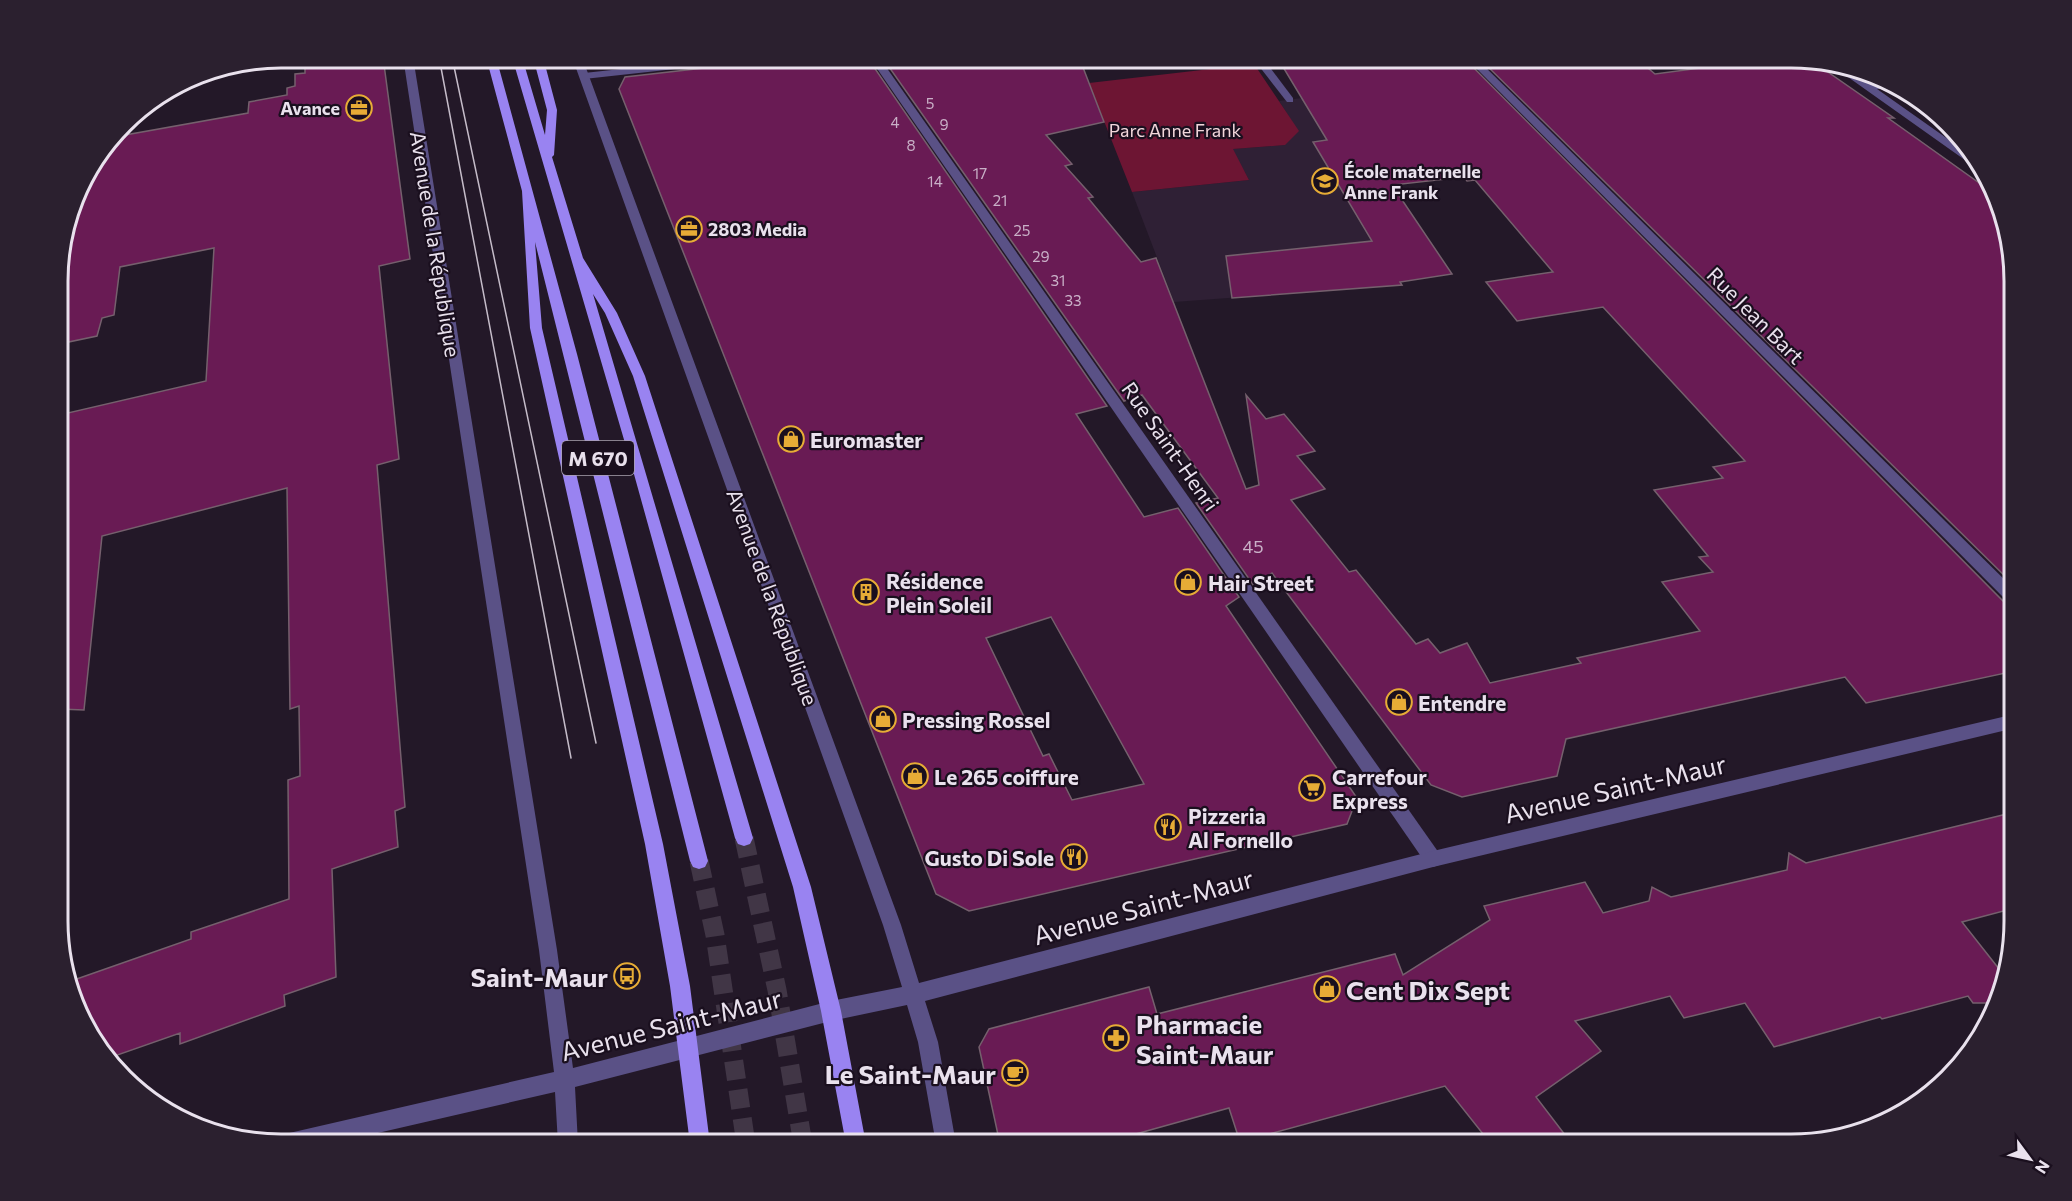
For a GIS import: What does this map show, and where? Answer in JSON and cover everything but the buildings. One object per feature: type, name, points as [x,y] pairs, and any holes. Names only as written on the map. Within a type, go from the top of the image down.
[{"type":"main road","name":"M 670","points":[[494,68],[527,188],[699,861]]},
{"type":"main road","name":"M 670","points":[[520,68],[578,260],[744,838]]},
{"type":"main road","points":[[541,68],[552,110],[549,164]]},
{"type":"main road","points":[[527,188],[536,328],[654,844],[689,1047],[699,1134]]},
{"type":"main road","points":[[578,260],[611,313],[639,375],[802,887],[831,1011],[854,1134]]},
{"type":"street","name":"Avenue de la République","points":[[410,68],[548,950],[565,1080],[568,1134]]},
{"type":"street","name":"Avenue de la République","points":[[581,68],[889,915],[928,1042],[944,1134]]},
{"type":"street","points":[[584,76],[657,68]]},
{"type":"street","name":"Rue Saint-Henri","points":[[882,68],[1434,858]]},
{"type":"street","points":[[1265,68],[1290,100]]},
{"type":"street","name":"Rue Jean Bart","points":[[1481,68],[2004,590]]},
{"type":"street","points":[[1856,78],[1961,152]]},
{"type":"street","points":[[1868,86],[1879,86]]},
{"type":"street","name":"Avenue Saint-Maur","points":[[329,1134],[565,1080],[831,1011],[915,994],[1434,858],[2004,723]]},
{"type":"shaded area","name":"École maternelle Anne Frank","points":[[1284,68],[1392,185],[1451,273],[1454,274],[1398,279],[1402,285],[1174,302],[1132,192],[1249,180],[1232,149],[1284,145],[1298,131],[1279,101],[1302,98]]},
{"type":"green space","name":"Parc Anne Frank","points":[[1219,68],[1257,68],[1299,131],[1285,145],[1233,149],[1249,180],[1132,192],[1089,83]]},
{"type":"tunnel","points":[[744,838],[777,990],[801,1134]]},
{"type":"tunnel","points":[[699,861],[715,935],[745,1134]]},
{"type":"tram line","points":[[441,68],[571,758]]},
{"type":"tram line","points":[[454,68],[596,743]]},
{"type":"place","name":"Avance","points":[[359,108]]},
{"type":"place","name":"École maternelle Anne Frank","points":[[1325,181]]},
{"type":"place","name":"2803 Media","points":[[689,229]]},
{"type":"place","name":"Euromaster","points":[[791,439]]},
{"type":"place","name":"Hair Street","points":[[1188,582]]},
{"type":"place","name":"Résidence Plein Soleil","points":[[866,592]]},
{"type":"place","name":"Entendre","points":[[1399,702]]},
{"type":"place","name":"Pressing Rossel","points":[[883,719]]},
{"type":"place","name":"Le 265 coiffure","points":[[915,776]]},
{"type":"place","name":"Carrefour Express","points":[[1312,788]]},
{"type":"place","name":"Pizzeria Al Fornello","points":[[1168,827]]},
{"type":"place","name":"Gusto Di Sole","points":[[1074,857]]},
{"type":"place","name":"Saint-Maur","points":[[627,976]]},
{"type":"place","name":"Cent Dix Sept","points":[[1327,989]]},
{"type":"place","name":"Pharmacie Saint-Maur","points":[[1116,1038]]},
{"type":"place","name":"Le Saint-Maur","points":[[1015,1073]]}]
